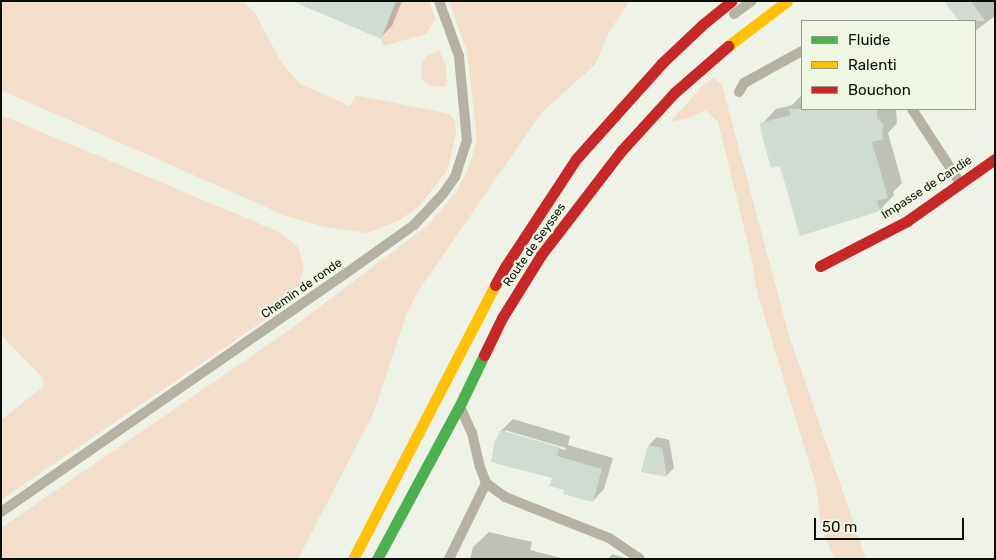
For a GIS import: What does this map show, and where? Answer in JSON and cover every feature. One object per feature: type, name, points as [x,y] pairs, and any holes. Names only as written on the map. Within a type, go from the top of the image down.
[{"type":"main road","name":"Route de Seysses","points":[[377,559],[458,407],[502,318],[541,255],[629,143],[674,93],[746,32],[770,6],[787,1]]},
{"type":"main road","name":"Route de Seysses","points":[[353,559],[445,394],[505,267],[576,159],[662,63],[727,9]]},
{"type":"main road","name":"Impasse de Candie","points":[[820,266],[907,221],[995,158]]},
{"type":"lane","name":"Chemin de ronde","points":[[1,512],[414,225],[443,194],[455,177],[467,141],[460,56],[439,1]]},
{"type":"lane","name":"Route de Seysses","points":[[727,9],[752,1]]},
{"type":"lane","points":[[727,9],[746,32]]},
{"type":"lane","points":[[739,92],[744,83],[801,52]]},
{"type":"lane","points":[[632,113],[643,100]]},
{"type":"lane","points":[[913,110],[961,184]]},
{"type":"lane","name":"Route de Seysses","points":[[364,559],[445,394],[509,283]]},
{"type":"lane","points":[[445,394],[464,413],[472,433],[486,484],[505,497],[609,538],[640,559]]},
{"type":"lane","points":[[449,559],[486,484]]},
{"type":"shaded area","points":[[1,1],[243,1],[255,13],[281,62],[299,83],[350,106],[356,95],[449,114],[455,121],[456,134],[447,171],[418,207],[400,220],[367,233],[326,227],[286,216],[1,90]]},
{"type":"shaded area","points":[[396,1],[429,1],[435,19],[426,34],[383,46],[381,39]]},
{"type":"shaded area","points":[[449,1],[630,1],[610,30],[595,65],[542,112],[417,293],[406,316],[373,414],[298,559],[1,559],[1,528],[285,333],[428,225],[457,191],[469,167],[477,139],[467,51]]},
{"type":"shaded area","points":[[439,50],[446,66],[447,80],[445,86],[432,87],[422,80],[421,65],[426,57]]},
{"type":"shaded area","points":[[713,78],[722,85],[788,332],[866,559],[835,559],[821,528],[816,485],[757,292],[751,256],[718,122],[705,110],[687,119],[670,122],[703,85]]},
{"type":"shaded area","points":[[1,115],[279,232],[298,247],[304,267],[296,292],[284,307],[1,500],[1,420],[43,387],[44,379],[1,335]]},
{"type":"building","points":[[292,1],[396,1],[381,39]]},
{"type":"building","points":[[944,1],[971,1],[985,21],[976,20],[958,20]]},
{"type":"building","points":[[789,109],[877,110],[877,118],[884,125],[883,139],[872,142],[888,198],[877,201],[880,211],[800,236],[780,166],[771,168],[760,123],[791,115]]},
{"type":"building","points":[[500,430],[559,447],[557,456],[602,469],[593,502],[563,494],[564,490],[549,486],[552,478],[491,462],[495,439],[497,439]]},
{"type":"building","points":[[648,445],[662,448],[667,477],[641,472]]},
{"type":"traffic: fast","points":[[377,559],[459,407],[484,355]]},
{"type":"traffic: slow","points":[[728,46],[787,1]]},
{"type":"traffic: slow","points":[[353,559],[495,285]]},
{"type":"traffic: jam","points":[[495,285],[576,159],[662,63],[702,25],[732,1]]},
{"type":"traffic: jam","points":[[484,355],[502,318],[541,255],[622,150],[674,93],[728,46]]},
{"type":"traffic: jam","points":[[820,266],[907,221],[995,159]]}]
